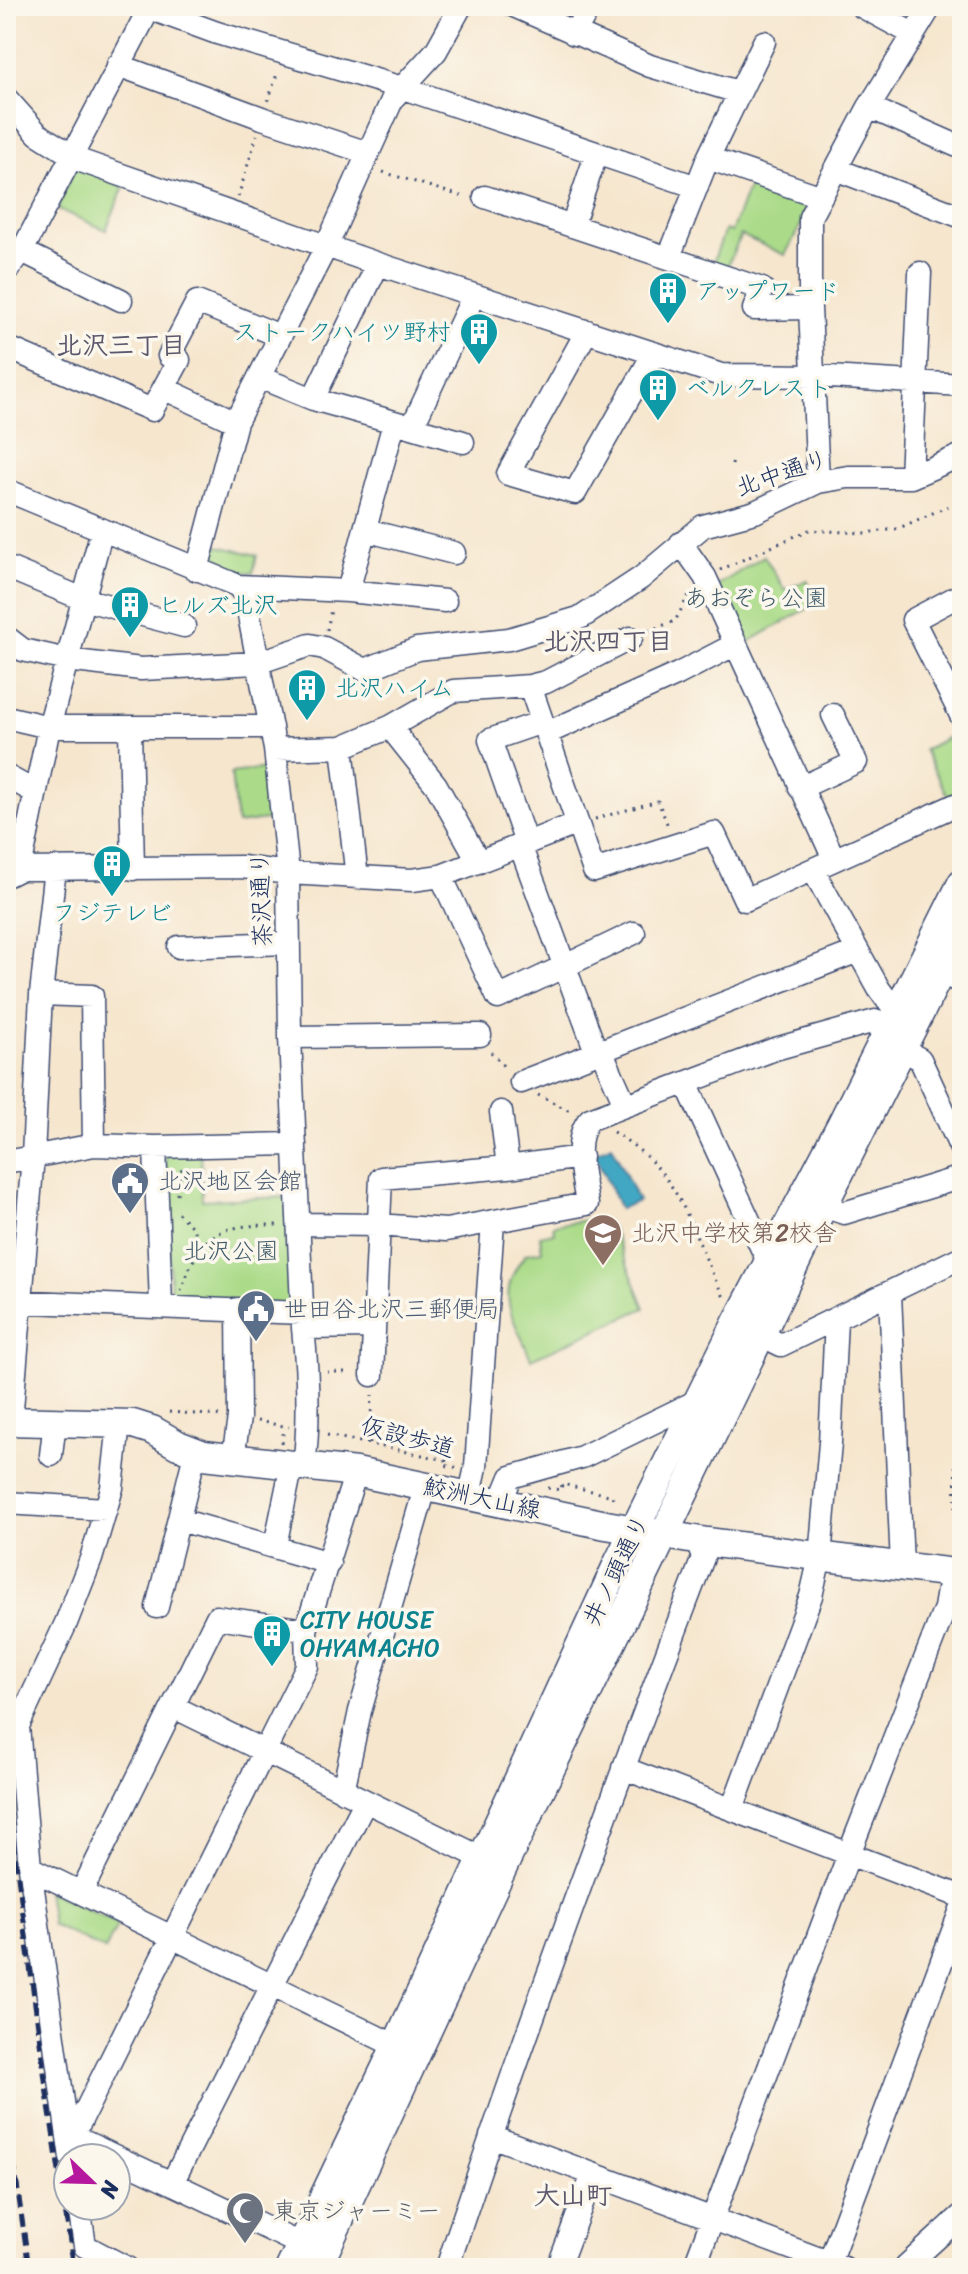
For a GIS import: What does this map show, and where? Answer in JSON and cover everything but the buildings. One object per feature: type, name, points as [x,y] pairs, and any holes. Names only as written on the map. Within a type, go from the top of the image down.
[{"type":"main road","name":"井ノ頭通り","points":[[303,2260],[493,1863],[636,1530],[697,1401],[749,1328],[823,1206],[896,1029],[962,883]]},
{"type":"main road","name":"井ノ頭通り","points":[[303,2260],[396,2046],[664,1535],[749,1328],[769,1264],[896,1029],[951,976],[962,929]]},
{"type":"main road","name":"鮫洲大山線","points":[[8,1421],[142,1425],[195,1454],[292,1460],[426,1485],[472,1483],[636,1530],[697,1541],[902,1566],[956,1565]]},
{"type":"street","points":[[197,570],[236,422],[327,245],[393,98],[436,51],[461,6]]},
{"type":"street","points":[[514,6],[650,66],[738,92]]},
{"type":"street","points":[[574,34],[590,6]]},
{"type":"street","points":[[861,6],[913,34]]},
{"type":"street","points":[[818,482],[810,308],[810,217],[869,107],[931,6]]},
{"type":"street","points":[[6,272],[22,251],[146,8],[409,90],[697,187]]},
{"type":"street","points":[[669,257],[708,158],[764,42]]},
{"type":"street","points":[[118,65],[365,159]]},
{"type":"street","points":[[6,98],[38,134],[81,161],[378,264],[721,375],[813,376],[962,385]]},
{"type":"street","points":[[869,107],[962,148]]},
{"type":"street","points":[[572,226],[596,155]]},
{"type":"street","points":[[708,158],[819,196]]},
{"type":"street","points":[[835,169],[962,217]]},
{"type":"street","points":[[485,197],[762,289],[754,309],[810,308]]},
{"type":"street","points":[[22,251],[121,300]]},
{"type":"street","points":[[313,399],[378,264]]},
{"type":"street","points":[[911,477],[920,273]]},
{"type":"street","points":[[342,591],[403,425],[474,295]]},
{"type":"street","points":[[6,347],[152,410],[179,360],[169,356],[197,302],[280,336]]},
{"type":"street","points":[[587,331],[508,474],[575,493],[654,353]]},
{"type":"street","points":[[259,377],[313,399],[463,442]]},
{"type":"street","points":[[165,389],[236,422]]},
{"type":"street","name":"北中通り","points":[[317,647],[365,670],[417,649],[509,639],[582,617],[641,578],[703,526],[755,512],[818,482],[848,477],[911,477],[962,455]]},
{"type":"street","points":[[6,490],[238,586],[342,591],[445,601]]},
{"type":"street","points":[[102,530],[13,872],[55,868],[242,867],[288,873],[412,880],[441,876],[576,824]]},
{"type":"street","points":[[365,530],[454,553]]},
{"type":"street","points":[[677,547],[705,577],[834,859]]},
{"type":"street","points":[[6,567],[83,599],[184,626]]},
{"type":"street","name":"茶沢通り","points":[[238,586],[245,595],[248,607],[272,730],[288,873],[295,1144],[289,1224],[308,1371],[309,1431],[292,1460],[275,1546]]},
{"type":"street","points":[[962,594],[913,620],[962,717]]},
{"type":"street","points":[[6,637],[23,650],[67,660],[141,669],[257,663],[317,647]]},
{"type":"street","points":[[50,722],[272,730],[342,747],[390,727],[453,691],[530,686],[546,682],[631,638]]},
{"type":"street","points":[[625,1104],[601,1050],[594,1046],[563,965],[490,740],[545,727],[678,674],[734,645]]},
{"type":"street","points":[[530,686],[594,871],[714,833],[745,900],[962,802]]},
{"type":"street","points":[[800,788],[856,762],[833,715]]},
{"type":"street","points":[[6,717],[130,728],[272,730]]},
{"type":"street","points":[[390,727],[436,785],[479,862]]},
{"type":"street","points":[[130,728],[133,869]]},
{"type":"street","points":[[342,747],[357,878]]},
{"type":"street","points":[[6,776],[35,792]]},
{"type":"street","points":[[8,1421],[14,1301],[33,1156],[41,994],[55,868]]},
{"type":"street","points":[[813,870],[879,989],[896,1029],[920,1059],[962,1151]]},
{"type":"street","points":[[441,876],[498,998],[634,933]]},
{"type":"street","points":[[179,947],[288,943]]},
{"type":"street","points":[[521,1082],[858,951]]},
{"type":"street","points":[[41,994],[92,996],[94,1145]]},
{"type":"street","points":[[289,1224],[446,1230],[587,1204],[581,1133],[590,1119],[775,1049],[875,1021],[896,1029]]},
{"type":"street","points":[[290,1037],[480,1035]]},
{"type":"street","points":[[686,1083],[769,1264]]},
{"type":"street","points":[[501,1112],[508,1167]]},
{"type":"street","points":[[6,1162],[94,1145],[183,1147],[295,1144]]},
{"type":"street","points":[[155,1147],[170,1306]]},
{"type":"street","points":[[372,1375],[381,1178],[581,1157]]},
{"type":"street","points":[[823,1206],[844,1213],[962,1177]]},
{"type":"street","points":[[472,1483],[493,1222]]},
{"type":"street","points":[[749,1328],[781,1345],[962,1257]]},
{"type":"street","points":[[890,1294],[902,1566]]},
{"type":"street","points":[[14,1301],[238,1309],[373,1327]]},
{"type":"street","points":[[233,1458],[239,1418],[238,1309]]},
{"type":"street","points":[[732,1809],[811,1596],[820,1557],[836,1320]]},
{"type":"street","points":[[506,1491],[511,1477],[582,1457],[697,1401]]},
{"type":"street","points":[[51,1455],[55,1421]]},
{"type":"street","points":[[69,2142],[12,1728],[79,1595],[106,1509],[119,1423]]},
{"type":"street","points":[[157,1607],[195,1454]]},
{"type":"street","points":[[68,2134],[80,2122],[307,1666],[306,1630],[356,1472]]},
{"type":"street","points":[[343,1791],[360,1711],[426,1485]]},
{"type":"street","points":[[6,1503],[106,1509]]},
{"type":"street","points":[[180,1520],[329,1563]]},
{"type":"street","points":[[447,2268],[623,1768],[703,1558],[697,1541]]},
{"type":"street","points":[[694,2268],[945,1608],[956,1565]]},
{"type":"street","points":[[81,1893],[217,1617],[306,1630]]},
{"type":"street","points":[[174,1707],[493,1863]]},
{"type":"street","points":[[623,1768],[962,1897]]},
{"type":"street","points":[[172,2183],[365,1802]]},
{"type":"street","points":[[30,1868],[396,2046]]},
{"type":"street","points":[[491,2136],[833,2266],[962,1907]]},
{"type":"street","points":[[68,2134],[172,2183],[303,2260]]},
{"type":"street","points":[[558,2268],[593,2174]]},
{"type":"street","points":[[904,2268],[962,2215]]},
{"type":"street","points":[[81,2222],[85,2246],[127,2268]]},
{"type":"path","points":[[365,159],[478,202],[485,197]]},
{"type":"path","points":[[732,465],[733,459]]},
{"type":"path","points":[[631,638],[675,621],[694,585],[705,577],[809,530],[864,533],[897,529],[962,500]]},
{"type":"path","points":[[317,647],[342,591]]},
{"type":"path","points":[[576,824],[658,801],[676,845]]},
{"type":"path","points":[[590,1119],[651,1159],[672,1184],[749,1328]]},
{"type":"path","points":[[177,1197],[182,1177],[183,1147]]},
{"type":"path","points":[[177,1205],[182,1219],[193,1228],[200,1249]]},
{"type":"path","points":[[170,1306],[209,1237],[233,1227],[289,1224]]},
{"type":"path","points":[[370,1444],[372,1375]]},
{"type":"path","points":[[956,1565],[955,1418],[962,1408]]},
{"type":"path","name":"仮設歩道","points":[[239,1418],[446,1460],[445,1465],[472,1483]]},
{"type":"path","points":[[284,1427],[292,1460]]},
{"type":"path","points":[[506,1491],[561,1490],[562,1484],[613,1496]]},
{"type":"green space","points":[[75,166],[124,186],[106,230],[57,209]]},
{"type":"green space","points":[[752,178],[808,197],[804,219],[785,255],[741,235],[725,271],[712,265],[725,230],[731,232]]},
{"type":"green space","points":[[214,545],[257,555],[253,573],[224,569],[211,561]]},
{"type":"green space","name":"あおぞら公園","points":[[764,556],[785,590],[807,580],[817,603],[745,644],[717,586]]},
{"type":"green space","points":[[962,730],[962,798],[951,803],[924,750]]},
{"type":"green space","points":[[268,768],[273,819],[237,824],[231,773]]},
{"type":"green space","name":"北沢公園","points":[[201,1149],[202,1200],[290,1197],[292,1305],[171,1302],[165,1152]]},
{"type":"green space","points":[[594,1219],[612,1228],[645,1308],[531,1359],[509,1306],[510,1282],[526,1254],[542,1251],[540,1236],[554,1233],[553,1225]]},
{"type":"green space","points":[[47,1891],[118,1924],[105,1950],[52,1925]]},
{"type":"water","points":[[612,1145],[638,1201],[620,1209],[594,1153]]},
{"type":"railway","points":[[6,1786],[46,2087],[74,2268]]},
{"type":"railway","points":[[6,2108],[29,2268]]},
{"type":"place","name":"アップワード","points":[[668,325]]},
{"type":"place","name":"ストークハイツ野村","points":[[479,366]]},
{"type":"place","name":"ベルクレスト","points":[[658,422]]},
{"type":"place","name":"ヒルズ北沢","points":[[130,639]]},
{"type":"place","name":"北沢ハイム","points":[[307,722]]},
{"type":"place","name":"フジテレビ","points":[[112,898]]},
{"type":"place","name":"北沢地区会館","points":[[130,1215]]},
{"type":"place","name":"北沢中学校第2校舎","points":[[603,1267]]},
{"type":"place","name":"世田谷北沢三郵便局","points":[[256,1343]]},
{"type":"place","name":"CITY HOUSE OHYAMACHO","points":[[272,1668]]},
{"type":"place","name":"東京ジャーミー","points":[[245,2245]]},
{"type":"district","name":"北沢三丁目","points":[[121,345]]},
{"type":"district","name":"北沢四丁目","points":[[608,641]]},
{"type":"district","name":"大山町","points":[[573,2195]]}]
